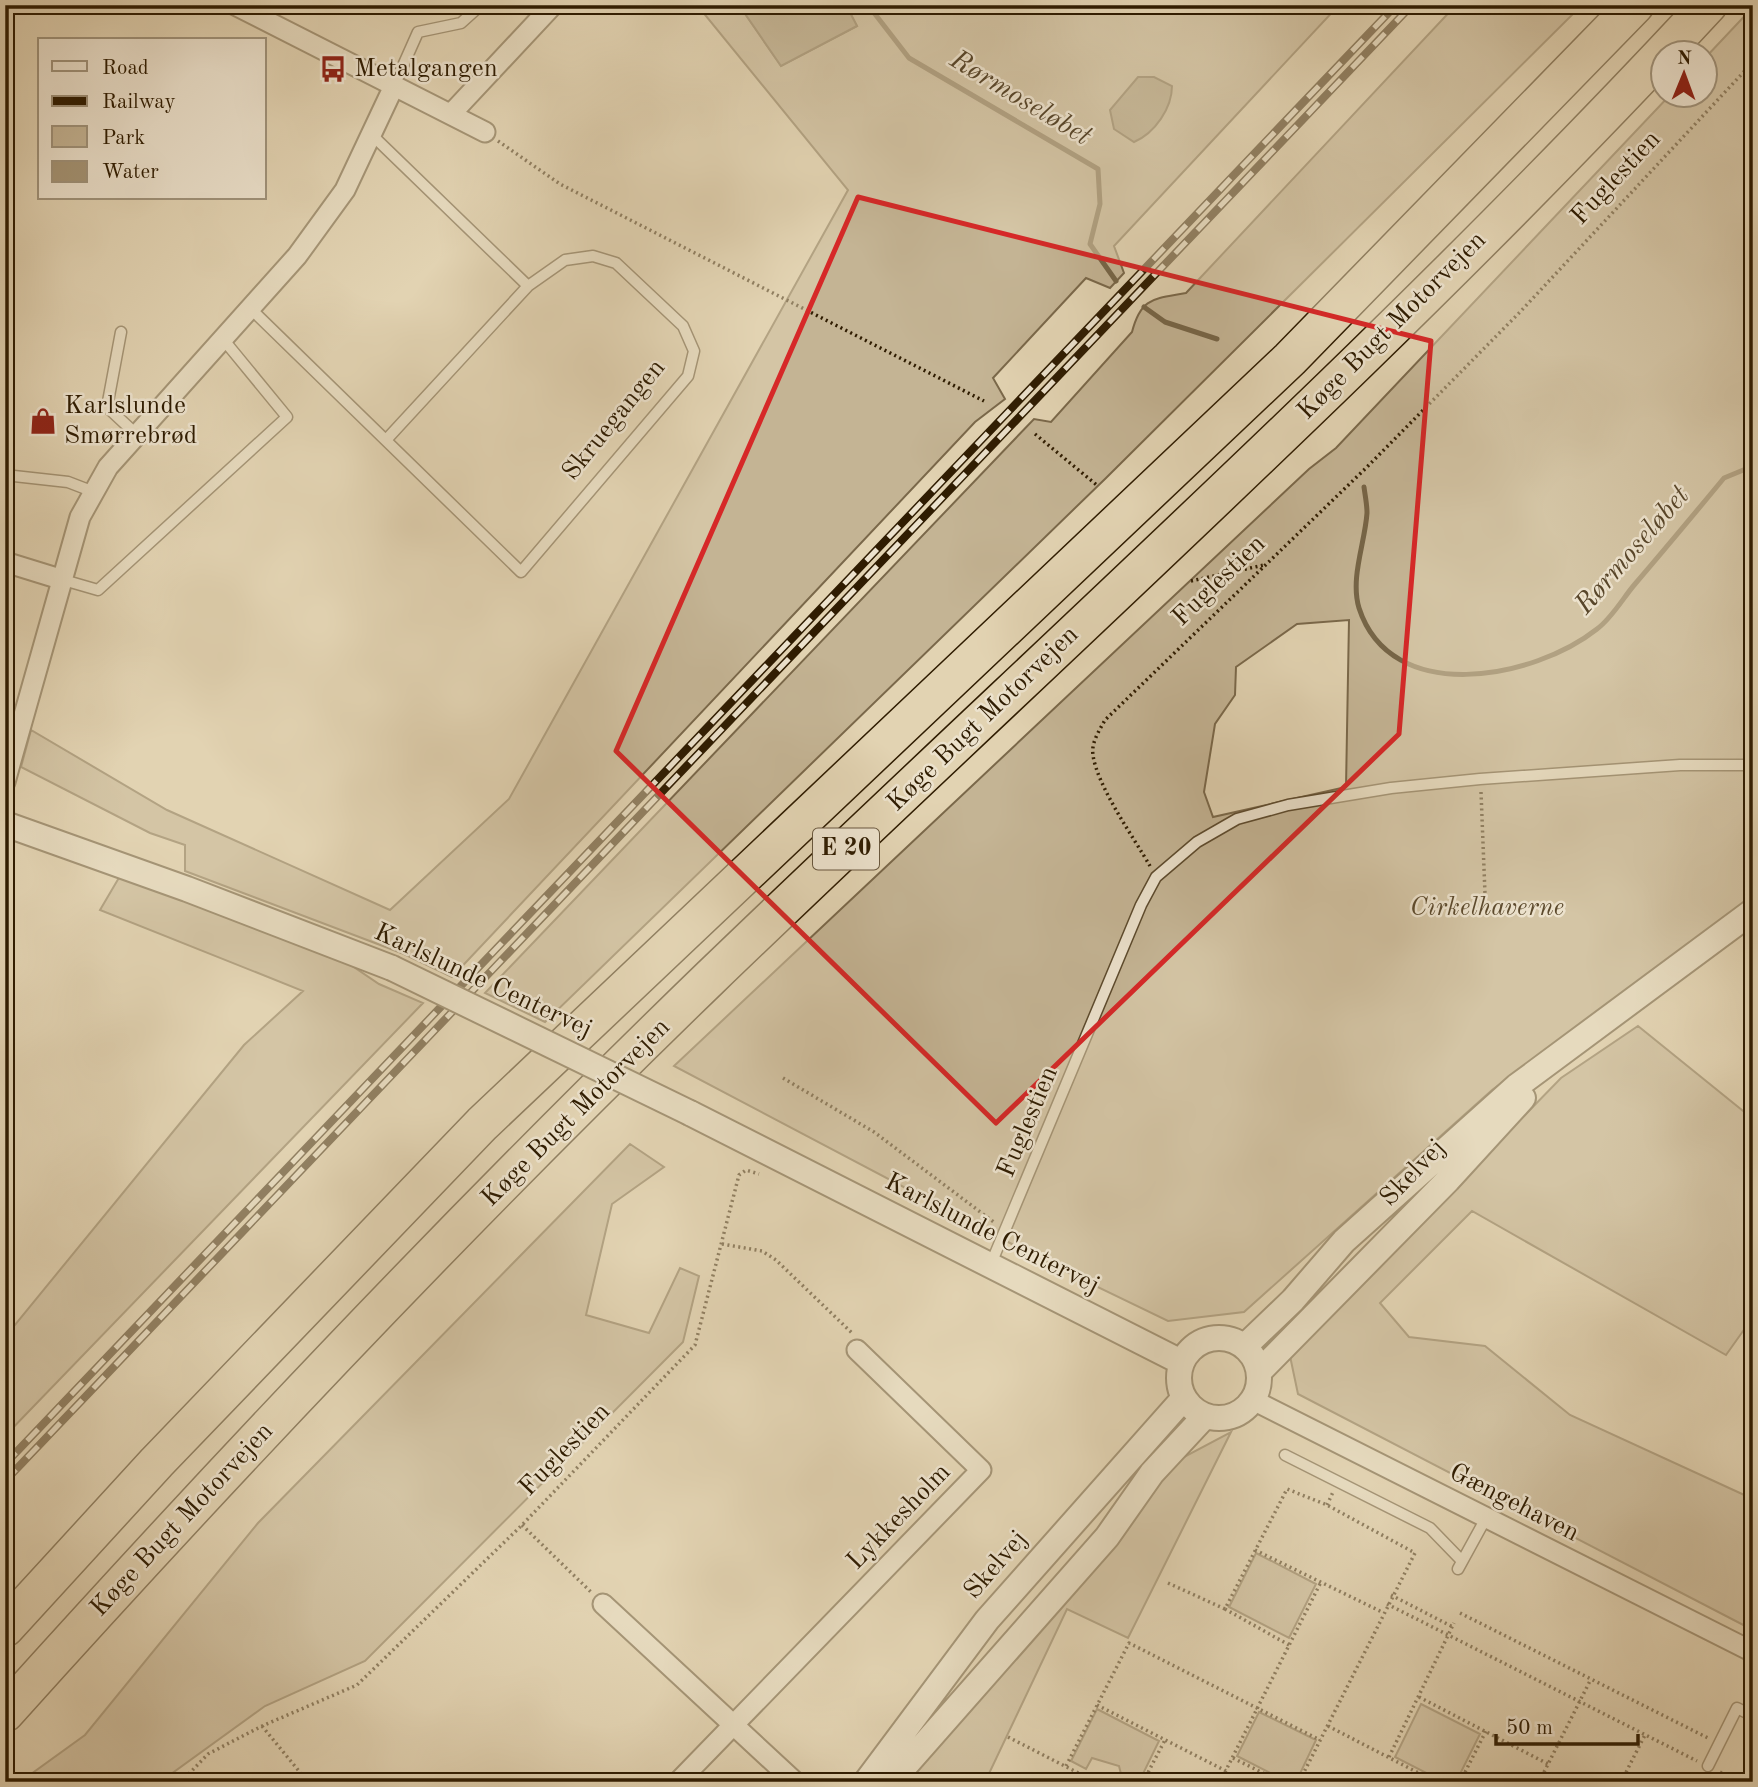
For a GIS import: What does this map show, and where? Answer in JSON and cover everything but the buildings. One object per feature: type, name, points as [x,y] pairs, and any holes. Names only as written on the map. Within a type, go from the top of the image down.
[{"type":"highway","name":"Køge Bugt Motorvejen","points":[[5,1628],[157,1462],[482,1124],[1290,359],[1635,5]]},
{"type":"highway","name":"Køge Bugt Motorvejen","points":[[5,1713],[192,1505],[514,1173],[706,982],[1367,354],[1708,5]]},
{"type":"street","points":[[234,5],[485,132]]},
{"type":"street","points":[[451,114],[553,5]]},
{"type":"street","points":[[5,782],[80,517],[108,467],[297,256],[345,190],[394,86]]},
{"type":"street","points":[[5,562],[61,579]]},
{"type":"street","name":"Karlslunde Centervej","points":[[5,824],[392,968],[690,1113],[1181,1362]]},
{"type":"street","name":"Skelvej","points":[[1245,1346],[1293,1300],[1343,1241],[1517,1086],[1753,911]]},
{"type":"street","name":"Skelvej","points":[[1259,1372],[1448,1180],[1527,1093],[1543,1069]]},
{"type":"street","points":[[1210,1338],[1229,1338],[1245,1346],[1255,1360],[1259,1372],[1259,1386],[1253,1400],[1243,1410],[1226,1418],[1205,1416],[1184,1398],[1179,1385],[1181,1362],[1191,1348],[1210,1338]]},
{"type":"street","name":"Lykkesholm","points":[[678,1782],[981,1470],[857,1350]]},
{"type":"street","name":"Skelvej","points":[[866,1782],[987,1620],[1184,1398]]},
{"type":"street","name":"Gængehaven","points":[[1253,1400],[1753,1652]]},
{"type":"street","points":[[891,1782],[1107,1537],[1152,1473],[1205,1416]]},
{"type":"street","points":[[603,1604],[796,1782]]},
{"type":"lane","points":[[394,86],[418,32],[461,23],[481,5]]},
{"type":"lane","points":[[372,135],[528,286]]},
{"type":"lane","name":"Skruegangen","points":[[251,309],[521,572],[688,376],[694,351],[683,326],[615,263],[593,256],[565,260],[528,286],[386,440]]},
{"type":"lane","points":[[121,332],[107,407],[136,434]]},
{"type":"lane","points":[[61,579],[98,590],[287,417],[223,339]]},
{"type":"lane","points":[[5,475],[68,482],[94,492]]},
{"type":"lane","points":[[1156,877],[1198,842],[1237,819],[1288,805],[1391,788],[1480,779],[1680,765],[1753,765]]},
{"type":"lane","name":"Fuglestien","points":[[990,1267],[1141,905],[1156,877]]},
{"type":"lane","points":[[1285,1455],[1430,1528],[1460,1565],[1486,1518]]},
{"type":"lane","points":[[1708,1766],[1737,1708],[1753,1716]]},
{"type":"path","name":"Fuglestien","points":[[1156,877],[1100,778],[1092,754],[1105,720],[1521,311],[1753,62]]},
{"type":"path","points":[[485,132],[560,184],[984,401]]},
{"type":"path","points":[[1035,434],[1097,486]]},
{"type":"path","points":[[1191,581],[1266,564]]},
{"type":"path","points":[[1480,779],[1485,894]]},
{"type":"path","points":[[783,1078],[874,1132],[1004,1234]]},
{"type":"path","name":"Fuglestien","points":[[181,1782],[208,1754],[262,1726],[357,1685],[522,1525],[695,1345],[739,1175],[746,1170],[768,1176]]},
{"type":"path","points":[[950,1246],[954,1234],[966,1228],[1004,1234]]},
{"type":"path","points":[[722,1244],[762,1251],[776,1260],[855,1336],[857,1350]]},
{"type":"path","points":[[1225,1609],[1287,1489],[1327,1505],[1415,1553],[1382,1612],[1299,1782]]},
{"type":"path","points":[[522,1525],[603,1604]]},
{"type":"path","points":[[1255,1550],[1382,1612]]},
{"type":"path","points":[[1220,1782],[1321,1582]]},
{"type":"path","points":[[1168,1583],[1225,1609],[1289,1645]]},
{"type":"path","points":[[1389,1757],[1451,1636],[1454,1625],[1391,1595]]},
{"type":"path","points":[[1387,1604],[1739,1782]]},
{"type":"path","points":[[1460,1613],[1719,1744]]},
{"type":"path","points":[[1066,1766],[1129,1643],[1320,1740]]},
{"type":"path","points":[[1539,1782],[1591,1679]]},
{"type":"path","points":[[1419,1697],[1548,1764]]},
{"type":"path","points":[[1097,1705],[1226,1771]]},
{"type":"path","points":[[262,1726],[308,1782]]},
{"type":"path","points":[[1328,1726],[1436,1782]]},
{"type":"path","points":[[1460,1782],[1486,1731]]},
{"type":"path","points":[[1621,1782],[1645,1735]]},
{"type":"path","points":[[1008,1737],[1096,1782]]},
{"type":"path","points":[[1143,1782],[1165,1740]]},
{"type":"path","points":[[1233,1758],[1281,1782]]},
{"type":"highlighted area","points":[[858,197],[1431,341],[1399,734],[996,1123],[616,751]]},
{"type":"green space","points":[[697,5],[739,5],[781,66],[857,26],[846,5],[1339,5],[1114,246],[1124,273],[1110,288],[1086,278],[993,378],[1005,399],[975,422],[452,977],[404,954],[185,871],[185,845],[150,833],[21,767],[31,730],[167,810],[390,910],[509,799],[848,190]]},
{"type":"green space","points":[[1456,5],[1582,5],[1106,478],[545,1022],[485,993],[1034,419],[1051,422],[1132,332],[1145,306],[1157,299],[1186,293]]},
{"type":"green space","name":"Cirkelhaverne","points":[[1753,7],[1753,897],[1492,1090],[1244,1312],[1168,1321],[1046,1262],[674,1066],[1309,469],[1336,448],[1658,108],[1720,108],[1720,42]],"holes":[[[1349,620],[1346,787],[1213,817],[1204,792],[1215,724],[1235,695],[1236,667],[1297,624]]]},
{"type":"green space","points":[[120,876],[339,957],[379,984],[423,1003],[5,1436],[5,1337],[244,1045],[303,991],[100,910]]},
{"type":"green space","points":[[1638,1026],[1753,1119],[1753,1317],[1726,1355],[1472,1211],[1380,1303],[1409,1337],[1485,1346],[1570,1415],[1753,1499],[1753,1630],[1298,1394],[1290,1356],[1561,1078]]},
{"type":"green space","points":[[630,1144],[664,1167],[612,1204],[586,1315],[649,1333],[680,1268],[699,1276],[683,1342],[365,1661],[265,1706],[160,1782],[20,1782],[85,1735],[258,1523]]},
{"type":"green space","points":[[1231,1432],[1128,1638],[1067,1609],[985,1782],[935,1782],[923,1775],[919,1782],[900,1782],[1182,1458]]},
{"type":"green space","points":[[1256,1553],[1316,1584],[1289,1638],[1229,1607]]},
{"type":"green space","points":[[1421,1704],[1480,1734],[1456,1782],[1444,1782],[1395,1757]]},
{"type":"green space","points":[[1097,1709],[1159,1741],[1139,1782],[1121,1774],[1119,1766],[1092,1758],[1086,1769],[1071,1761]]},
{"type":"green space","points":[[1259,1712],[1316,1740],[1296,1782],[1288,1782],[1237,1756]]},
{"type":"water","points":[[739,5],[846,5],[857,26],[781,66]]},
{"type":"water","points":[[1138,77],[1154,77],[1172,86],[1169,103],[1161,119],[1149,133],[1134,142],[1114,129],[1110,110]]},
{"type":"waterway","name":"Rørmoseløbet","points":[[868,5],[909,58],[1098,169],[1100,204],[1090,244],[1116,281]]},
{"type":"waterway","name":"Rørmoseløbet","points":[[1144,307],[1165,322],[1217,339]]},
{"type":"waterway","name":"Rørmoseløbet","points":[[1364,487],[1367,513],[1357,573],[1359,608],[1376,639],[1401,660],[1432,671],[1466,674],[1502,670],[1538,661],[1570,647],[1597,629],[1724,478],[1753,466]]},
{"type":"railway","points":[[5,1464],[1396,5]]},
{"type":"railway","points":[[5,1481],[1412,5]]},
{"type":"place","name":"Metalgangen","points":[[333,69]]},
{"type":"place","name":"Karlslunde Smørrebrød","points":[[43,421]]}]
